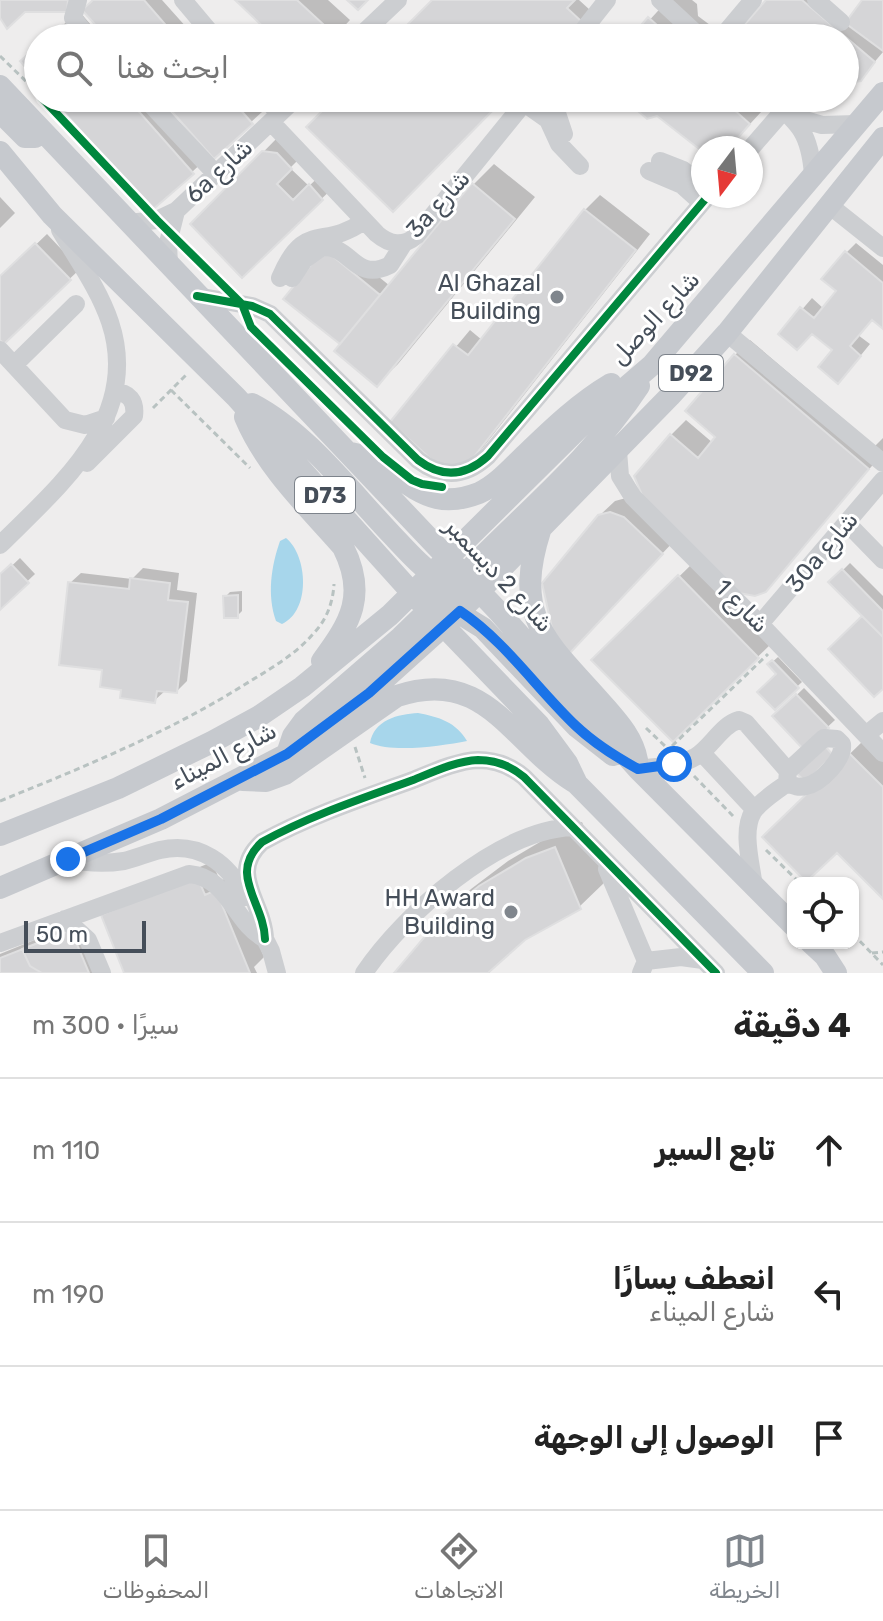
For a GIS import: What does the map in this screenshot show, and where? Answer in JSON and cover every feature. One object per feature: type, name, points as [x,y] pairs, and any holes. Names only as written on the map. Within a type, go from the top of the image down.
[{"type":"main road","name":"شارع 2 ديسمبر","points":[[0,86],[447,557]]},
{"type":"main road","name":"شارع الوصل","points":[[446,596],[447,557],[582,425],[652,365],[883,93]]},
{"type":"main road","points":[[0,112],[25,137],[35,137],[42,132]]},
{"type":"main road","name":"D92","points":[[446,596],[541,529],[618,451],[727,333],[883,138]]},
{"type":"main road","name":"شارع 2 ديسمبر","points":[[0,152],[52,215],[236,397],[446,596],[638,769],[787,919]]},
{"type":"main road","points":[[346,452],[382,464],[423,494],[441,499],[462,498],[481,492],[498,480],[592,396],[626,375],[652,365]]},
{"type":"main road","points":[[489,566],[622,412],[652,365]]},
{"type":"main road","points":[[236,397],[254,404],[285,425],[409,553],[446,596],[483,628],[576,726],[603,748],[638,769]]},
{"type":"main road","points":[[236,397],[264,454],[343,547],[354,578],[353,610],[346,626],[302,687]]},
{"type":"main road","points":[[541,529],[529,577],[531,605],[536,620],[553,646],[628,734],[638,769]]},
{"type":"main road","points":[[409,553],[418,559],[429,558],[433,548],[427,535]]},
{"type":"main road","name":"شارع 2 ديسمبر","points":[[446,596],[464,647],[539,725],[567,763],[577,784],[763,973]]},
{"type":"main road","points":[[287,754],[293,736],[304,721],[446,596]]},
{"type":"main road","name":"شارع الميناء","points":[[0,835],[166,766],[258,717],[302,687],[390,615],[446,596]]},
{"type":"main road","name":"شارع الميناء","points":[[0,888],[161,819],[287,754],[342,714],[446,596]]},
{"type":"main road","points":[[390,615],[403,609],[411,612],[414,620],[407,632]]},
{"type":"main road","points":[[464,647],[458,635],[463,626],[468,624],[483,628]]},
{"type":"main road","points":[[238,779],[266,781],[285,774],[397,696],[438,688],[472,697],[489,706],[537,754],[577,784]]},
{"type":"main road","points":[[824,957],[845,973]]},
{"type":"street","points":[[78,0],[73,18],[78,24]]},
{"type":"street","points":[[183,0],[203,24]]},
{"type":"street","points":[[373,24],[398,0]]},
{"type":"street","points":[[588,24],[607,0]]},
{"type":"street","points":[[660,0],[686,24]]},
{"type":"street","points":[[733,24],[753,0]]},
{"type":"street","points":[[816,0],[841,22]]},
{"type":"street","points":[[158,112],[216,174]]},
{"type":"street","name":"3a شارع","points":[[272,112],[364,221],[385,241],[404,243],[416,236],[517,112]]},
{"type":"street","name":"6a شارع","points":[[128,223],[157,220],[176,211],[281,112]]},
{"type":"street","points":[[556,112],[559,144],[584,162]]},
{"type":"street","points":[[760,136],[779,112]]},
{"type":"street","points":[[785,112],[808,141],[813,175]]},
{"type":"street","points":[[791,112],[822,125],[856,124]]},
{"type":"street","points":[[655,166],[691,188]]},
{"type":"street","points":[[829,205],[883,248]]},
{"type":"street","points":[[197,296],[252,306],[270,314],[418,460],[442,473],[459,473],[475,467],[488,456],[693,208]]},
{"type":"street","name":"6a شارع","points":[[169,265],[168,243],[176,211]]},
{"type":"street","points":[[52,215],[109,319],[117,362],[114,392],[106,418],[94,441],[65,480]]},
{"type":"street","points":[[364,221],[343,234],[304,242],[289,258],[286,278],[322,247],[339,249],[361,268],[371,271],[390,265],[404,243]]},
{"type":"street","points":[[14,365],[76,304]]},
{"type":"street","points":[[727,333],[883,463]]},
{"type":"street","points":[[0,350],[65,420],[85,425],[106,418]]},
{"type":"street","points":[[0,545],[65,480],[93,459],[134,416],[133,401],[128,395],[114,392]]},
{"type":"street","name":"شارع 1","points":[[618,451],[620,476],[633,497],[779,643],[883,753]]},
{"type":"street","name":"30a شارع","points":[[760,624],[883,480]]},
{"type":"street","points":[[847,523],[883,560]]},
{"type":"street","points":[[638,769],[681,763],[702,753],[732,723],[743,721],[788,777],[754,809],[748,833],[754,888]]},
{"type":"street","points":[[866,735],[883,721]]},
{"type":"street","points":[[702,753],[754,809]]},
{"type":"street","points":[[265,939],[263,920],[246,876],[255,848],[270,837],[370,795],[468,761],[490,761],[517,771],[709,966]]},
{"type":"street","points":[[364,973],[412,916],[482,862],[535,834],[573,827]]},
{"type":"street","points":[[68,859],[110,862],[173,848],[207,854],[234,876],[265,939],[277,973]]},
{"type":"street","points":[[603,860],[643,967],[681,957],[709,966]]},
{"type":"street","points":[[0,943],[180,875],[197,875],[220,886],[248,926],[265,939]]},
{"type":"street","points":[[65,919],[88,940],[102,973]]},
{"type":"path","points":[[0,56],[24,79]]},
{"type":"path","points":[[129,422],[143,417],[201,361]]},
{"type":"path","points":[[171,390],[251,469]]},
{"type":"path","points":[[0,801],[108,757],[200,713],[273,667],[302,646],[323,621],[333,593],[334,578]]},
{"type":"path","points":[[646,728],[669,750],[779,643]]},
{"type":"path","points":[[349,728],[370,795]]},
{"type":"path","points":[[681,763],[794,877]]},
{"type":"path","points":[[859,940],[883,965]]},
{"type":"path","points":[[872,953],[883,952]]},
{"type":"water","points":[[286,538],[299,557],[303,583],[298,608],[282,624],[276,621],[273,611],[271,581],[280,541]]},
{"type":"water","points":[[418,713],[446,721],[458,729],[467,741],[404,748],[370,743],[376,729],[388,720]]},
{"type":"building","points":[[0,0],[68,0],[67,12],[25,12],[7,29],[0,18]]},
{"type":"building","points":[[93,0],[144,0],[165,24],[94,24],[82,10]]},
{"type":"building","points":[[235,0],[297,0],[323,24],[260,24]]},
{"type":"building","points":[[347,0],[368,0],[358,10]]},
{"type":"building","points":[[432,0],[575,0],[567,8],[581,21],[578,24],[408,24]]},
{"type":"building","points":[[766,0],[802,0],[830,24],[745,24]]},
{"type":"building","points":[[862,0],[883,0],[883,51],[859,33],[859,24],[845,23]]},
{"type":"building","points":[[648,17],[656,24],[642,24]]},
{"type":"building","points":[[859,48],[875,62],[859,81]]},
{"type":"building","points":[[64,112],[139,112],[194,174],[151,211]]},
{"type":"building","points":[[172,112],[242,112],[253,124],[214,159]]},
{"type":"building","points":[[321,112],[491,112],[393,212],[306,127]]},
{"type":"building","points":[[639,112],[737,112],[750,124],[740,136],[691,136],[691,143],[657,116],[647,119]]},
{"type":"building","points":[[262,151],[277,153],[292,169],[277,184],[293,200],[309,184],[323,200],[242,278],[190,224]]},
{"type":"building","points":[[472,183],[515,219],[377,387],[334,351]]},
{"type":"building","name":"Al Ghazal Building","points":[[584,209],[636,250],[466,467],[443,470],[390,422],[453,344],[468,355]]},
{"type":"building","points":[[35,243],[71,280],[4,344],[0,340],[0,276]]},
{"type":"building","points":[[324,249],[380,295],[340,344],[283,299]]},
{"type":"building","points":[[845,251],[883,283],[883,329],[872,320],[850,346],[861,356],[838,384],[818,367],[832,350],[812,334],[797,350],[778,334],[800,307],[814,318],[836,291],[821,279]]},
{"type":"building","points":[[734,354],[869,469],[766,592],[755,596],[739,593],[644,500],[634,476],[670,434],[698,458],[715,437],[685,411]]},
{"type":"building","points":[[610,512],[624,517],[663,554],[569,654],[554,637],[542,583],[598,515]]},
{"type":"building","points":[[11,564],[29,583],[0,610],[0,574]]},
{"type":"building","points":[[842,569],[883,611],[883,637],[828,582]]},
{"type":"building","points":[[678,575],[759,658],[673,742],[591,660]]},
{"type":"building","points":[[130,578],[170,583],[168,600],[188,602],[177,693],[157,691],[155,703],[120,698],[121,690],[100,687],[102,670],[59,665],[68,582],[129,589]]},
{"type":"building","points":[[238,595],[238,618],[224,618],[223,596]]},
{"type":"building","points":[[862,616],[883,637],[883,689],[874,697],[828,649]]},
{"type":"building","points":[[772,660],[799,688],[775,710],[757,692],[776,674],[767,664]]},
{"type":"building","points":[[796,694],[829,728],[805,751],[772,716]]},
{"type":"building","points":[[825,746],[833,755],[806,782],[796,773]]},
{"type":"building","points":[[849,753],[883,787],[883,899],[837,853],[811,877],[801,877],[762,837]]},
{"type":"building","name":"HH Award Building","points":[[555,847],[581,909],[525,940],[488,973],[394,973],[443,915],[479,886],[526,858]]},
{"type":"building","points":[[197,876],[205,895],[216,890],[250,973],[124,973],[101,915]]},
{"type":"building","points":[[71,930],[89,973],[42,973],[30,966],[22,949]]},
{"type":"building","points":[[71,930],[89,973],[0,973],[0,958]]},
{"type":"cycle path","points":[[55,112],[242,304],[251,327],[383,457],[412,480],[442,487]]},
{"type":"cycle path","points":[[197,296],[252,306],[270,314],[418,460],[436,470],[454,473],[471,468],[488,456],[698,208]]},
{"type":"cycle path","points":[[265,939],[247,877],[252,854],[262,842],[317,816],[445,767],[485,760],[503,764],[524,777],[716,973]]},
{"type":"place","name":"Al Ghazal Building","points":[[557,297]]},
{"type":"place","name":"HH Award Building","points":[[511,912]]},
{"type":"route","points":[[68,859],[161,819],[287,754],[369,693],[460,611],[483,628],[576,726],[603,748],[638,769],[674,764]]}]
